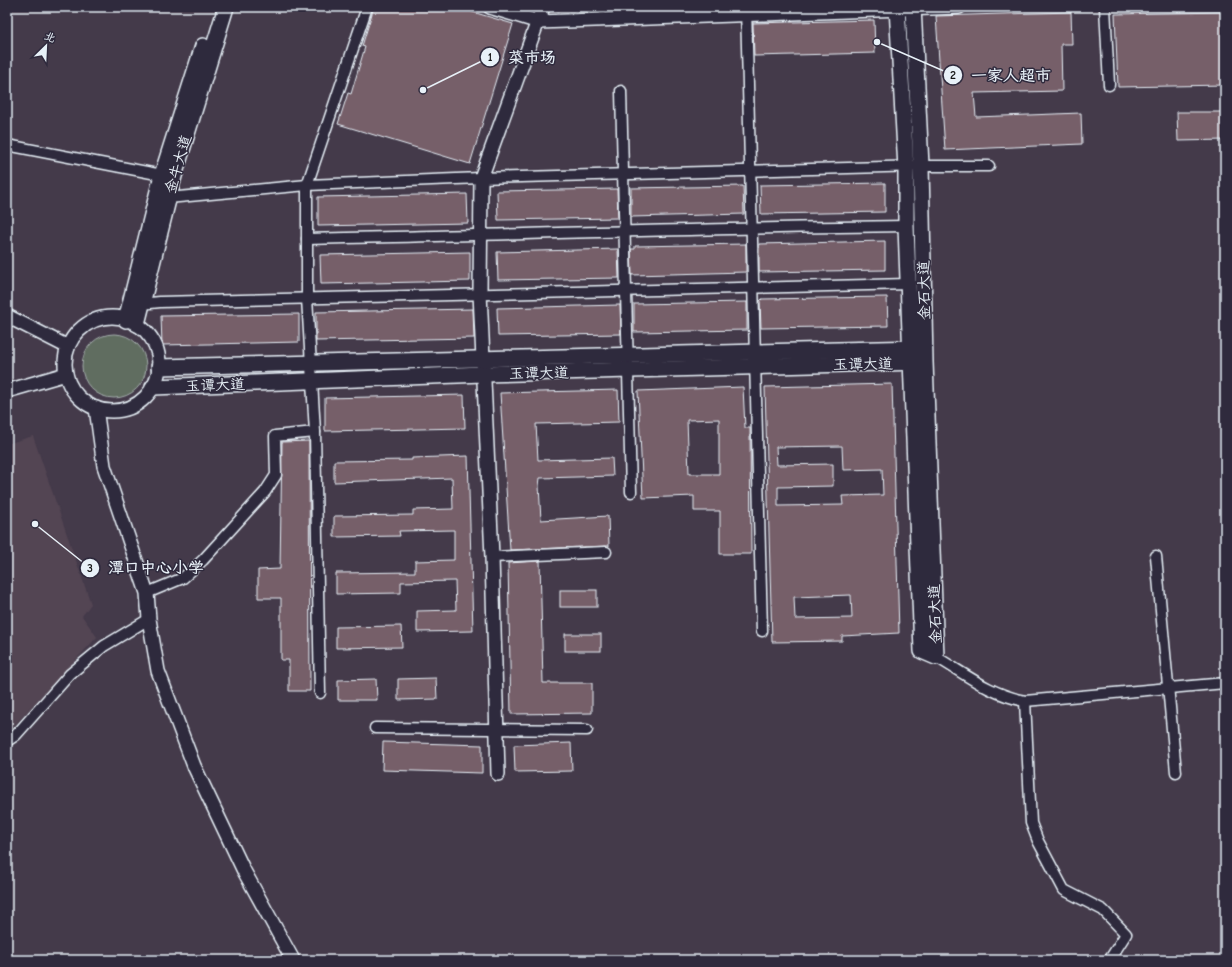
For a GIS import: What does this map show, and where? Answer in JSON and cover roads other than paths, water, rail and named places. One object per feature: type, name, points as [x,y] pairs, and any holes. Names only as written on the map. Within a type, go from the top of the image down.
[{"type":"main road","name":"金牛大道","points":[[131,322],[162,175],[215,7]]},
{"type":"main road","name":"金牛大道","points":[[131,322],[142,304],[168,198],[226,7]]},
{"type":"main road","name":"金石大道","points":[[897,8],[914,167],[906,226],[908,284],[918,356]]},
{"type":"main road","name":"金石大道","points":[[913,8],[914,167],[922,651],[936,657]]},
{"type":"main road","name":"玉谭大道","points":[[153,387],[483,374],[627,363],[918,356]]},
{"type":"main road","name":"玉谭大道","points":[[159,367],[482,358],[627,363]]},
{"type":"street","points":[[320,694],[315,432],[307,298],[307,185],[367,7]]},
{"type":"street","points":[[490,7],[539,22],[897,8],[959,7]]},
{"type":"street","points":[[498,774],[492,557],[480,293],[481,178],[544,7]]},
{"type":"street","points":[[746,7],[762,631]]},
{"type":"street","points":[[1105,7],[1108,85]]},
{"type":"street","points":[[621,91],[631,492]]},
{"type":"street","points":[[7,145],[162,175]]},
{"type":"street","points":[[168,198],[307,185],[481,178],[750,170],[989,166]]},
{"type":"street","points":[[307,239],[480,236],[624,230],[906,226]]},
{"type":"street","points":[[142,304],[160,302],[480,293],[908,284]]},
{"type":"street","points":[[7,316],[68,347]]},
{"type":"street","points":[[104,318],[131,322],[149,336],[155,346],[159,367],[153,387],[147,395],[133,406],[115,411],[96,408],[80,399],[69,384],[66,374],[65,361],[68,347],[76,333],[89,323],[104,318]]},
{"type":"street","points":[[7,391],[66,374]]},
{"type":"street","points":[[96,408],[104,466],[147,593],[149,619],[158,671],[194,766],[244,871],[292,960]]},
{"type":"street","points":[[147,593],[183,578],[203,560],[265,492],[276,476],[275,436],[315,432]]},
{"type":"street","points":[[492,557],[606,552]]},
{"type":"street","points":[[1156,556],[1176,772]]},
{"type":"street","points":[[7,741],[16,735],[70,674],[104,646],[149,619]]},
{"type":"street","points":[[936,657],[982,686],[1006,697],[1026,701],[1225,683]]},
{"type":"street","points":[[1026,701],[1031,823],[1064,890],[1103,910],[1126,934],[1110,959],[1111,960]]},
{"type":"street","points":[[375,728],[587,730]]},
{"type":"place","name":"一家人超市","points":[[877,42]]},
{"type":"place","name":"菜市场","points":[[423,90]]},
{"type":"place","name":"潭口中心小学","points":[[35,524]]}]
